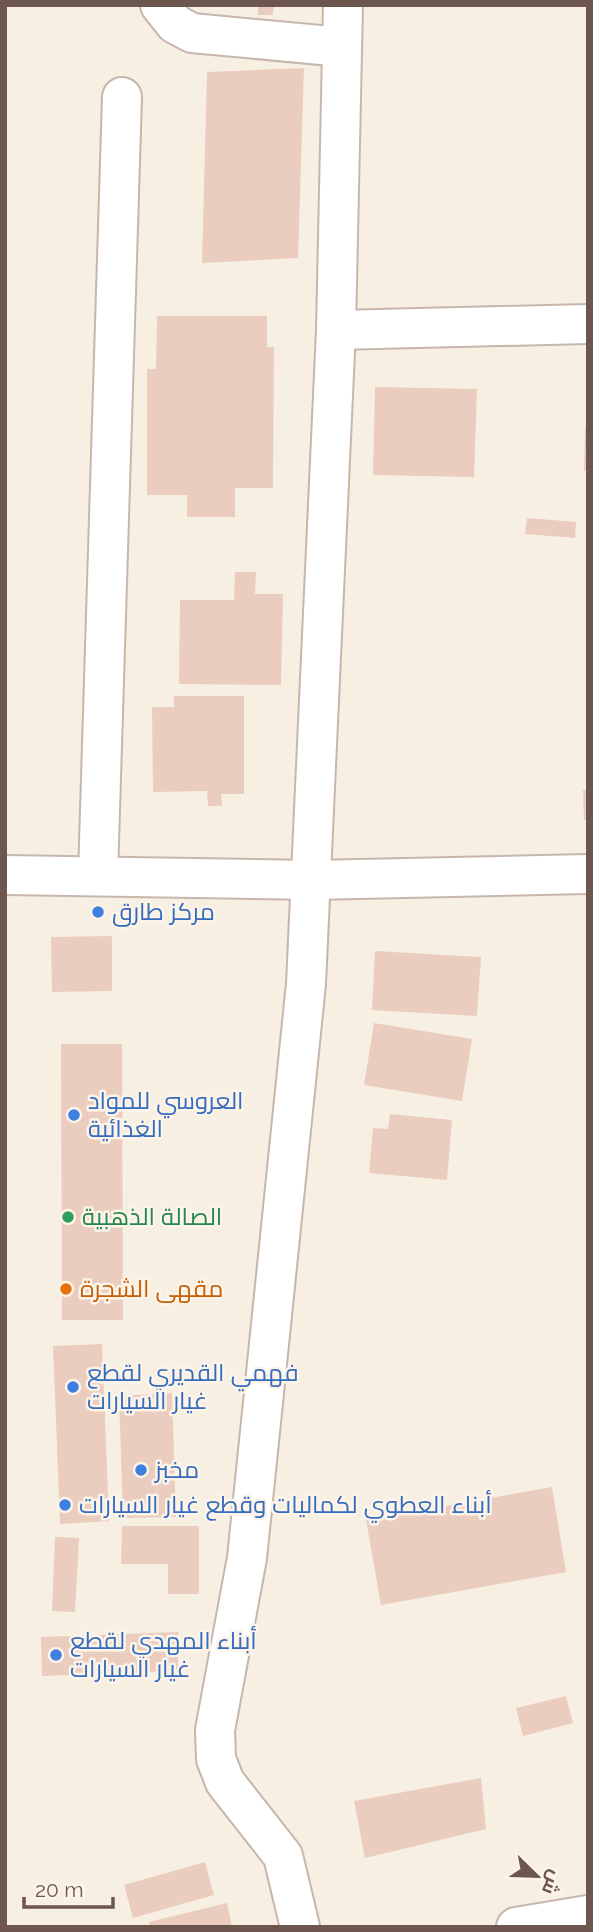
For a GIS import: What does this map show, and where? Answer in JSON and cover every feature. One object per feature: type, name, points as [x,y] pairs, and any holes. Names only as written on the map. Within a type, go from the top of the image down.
[{"type":"street","points":[[160,5],[175,24],[192,33],[342,47]]},
{"type":"street","points":[[300,1927],[283,1856],[225,1782],[216,1759],[215,1730],[247,1558],[306,984],[313,880],[336,330],[343,5]]},
{"type":"street","points":[[99,875],[122,97]]},
{"type":"street","points":[[336,330],[588,324]]},
{"type":"street","points":[[5,875],[313,880],[588,874]]},
{"type":"street","points":[[516,1927],[588,1915]]},
{"type":"building","points":[[258,5],[274,5],[273,15],[258,15]]},
{"type":"building","points":[[304,68],[298,258],[202,263],[207,72]]},
{"type":"building","points":[[157,316],[267,316],[267,347],[274,347],[273,488],[235,488],[235,517],[187,517],[187,495],[147,495],[147,369],[156,369]]},
{"type":"building","points":[[375,387],[477,389],[474,477],[373,475]]},
{"type":"building","points":[[585,427],[588,427],[588,471],[584,471]]},
{"type":"building","points":[[527,518],[576,522],[575,538],[525,534]]},
{"type":"building","points":[[235,572],[256,572],[255,594],[283,594],[281,685],[179,684],[180,600],[234,600]]},
{"type":"building","points":[[174,696],[244,696],[244,794],[221,794],[222,806],[208,806],[207,791],[153,792],[152,707],[174,707]]},
{"type":"building","points":[[583,790],[588,790],[588,820],[584,820]]},
{"type":"building","points":[[112,936],[112,991],[52,992],[51,937]]},
{"type":"building","points":[[375,951],[481,957],[477,1016],[372,1010]]},
{"type":"building","points":[[374,1023],[472,1039],[462,1101],[364,1085]]},
{"type":"building","points":[[61,1044],[122,1044],[123,1320],[62,1320]]},
{"type":"building","points":[[390,1114],[452,1120],[447,1180],[369,1173],[373,1128],[388,1129]]},
{"type":"building","points":[[102,1344],[109,1521],[60,1524],[53,1346]]},
{"type":"building","points":[[172,1393],[176,1517],[123,1518],[119,1396]]},
{"type":"building","points":[[552,1487],[566,1572],[381,1605],[366,1520]]},
{"type":"building","points":[[122,1526],[199,1526],[199,1594],[168,1594],[168,1564],[121,1564]]},
{"type":"building","points":[[55,1537],[79,1538],[75,1612],[52,1611]]},
{"type":"building","points":[[178,1632],[178,1671],[42,1676],[41,1637]]},
{"type":"building","points":[[566,1696],[573,1723],[523,1736],[516,1708]]},
{"type":"building","points":[[481,1778],[486,1829],[365,1858],[354,1801]]},
{"type":"building","points":[[205,1862],[214,1895],[133,1918],[124,1885]]},
{"type":"building","points":[[227,1903],[232,1927],[150,1927],[149,1922]]},
{"type":"place","name":"مركز طارق","points":[[98,912]]},
{"type":"place","name":"العروسي للمواد الغذائية","points":[[74,1115]]},
{"type":"place","name":"الصالة الذهبية","points":[[68,1217]]},
{"type":"place","name":"مقهى الشجرة","points":[[66,1289]]},
{"type":"place","name":"فهمي القديري لقطع غيار السيارات","points":[[73,1387]]},
{"type":"place","name":"مخبز","points":[[141,1470]]},
{"type":"place","name":"أبناء العطوي لكماليات وقطع غيار السيارات","points":[[65,1505]]},
{"type":"place","name":"أبناء المهدي لقطع غيار السيارات","points":[[56,1655]]}]
